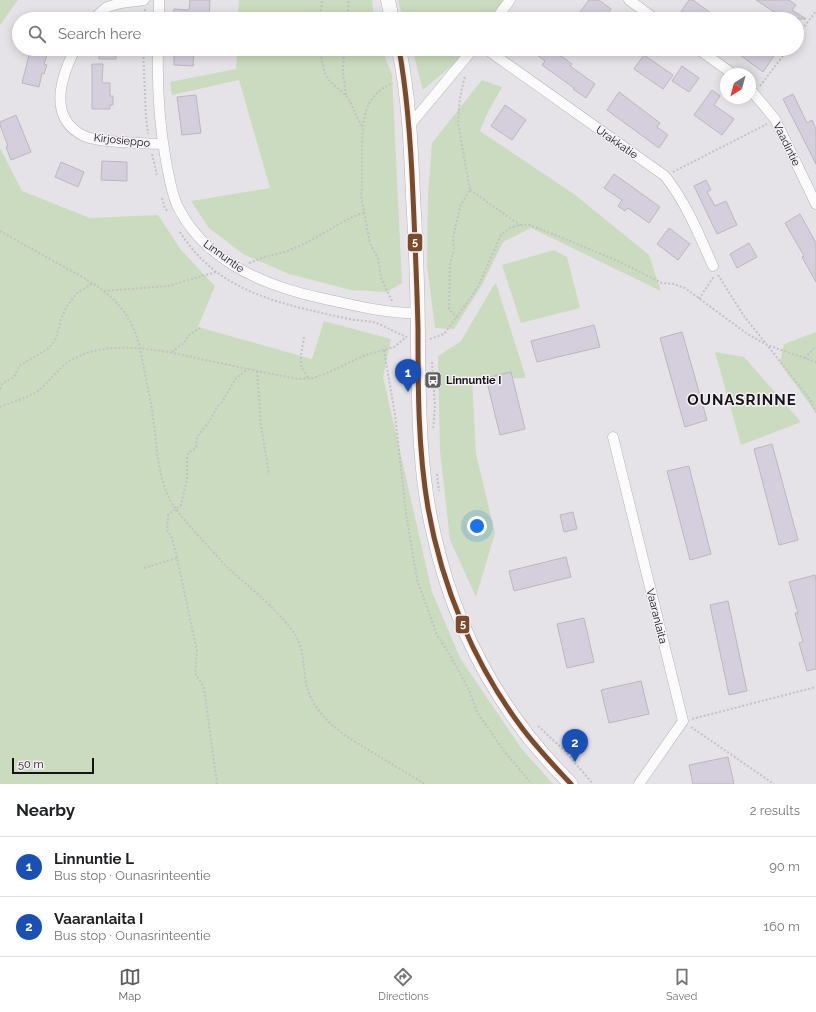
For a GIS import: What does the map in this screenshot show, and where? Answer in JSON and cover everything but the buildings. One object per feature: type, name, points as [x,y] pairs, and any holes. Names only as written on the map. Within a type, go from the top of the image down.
[{"type":"street","points":[[101,12],[107,7],[121,3],[144,0]]},
{"type":"street","points":[[147,0],[159,1],[159,12]]},
{"type":"street","points":[[388,0],[391,12]]},
{"type":"street","points":[[501,12],[510,0]]},
{"type":"street","points":[[629,0],[646,12]]},
{"type":"street","name":"Kirjosieppo","points":[[72,56],[64,73],[59,101],[63,115],[71,127],[84,136],[98,140],[163,144]]},
{"type":"street","name":"Linnuntie","points":[[158,56],[157,86],[163,144],[171,188],[177,204],[186,220],[208,247],[240,269],[262,280],[306,295],[394,312],[418,313]]},
{"type":"street","points":[[400,56],[405,78],[409,126],[418,313],[420,423],[424,479],[432,530],[451,596],[464,630],[478,659],[507,708],[525,732],[571,784]]},
{"type":"street","points":[[409,126],[467,56]]},
{"type":"street","name":"Urakkatie","points":[[496,56],[665,176],[675,189],[691,216],[715,269]]},
{"type":"street","points":[[708,56],[725,68]]},
{"type":"street","name":"Vaadintie","points":[[756,96],[775,119],[816,204]]},
{"type":"street","name":"Vaaranlaita","points":[[613,437],[683,721]]},
{"type":"street","points":[[639,784],[683,721]]},
{"type":"path","points":[[321,12],[322,0]]},
{"type":"path","points":[[348,12],[349,0]]},
{"type":"path","points":[[804,27],[816,11]]},
{"type":"path","points":[[143,56],[146,117],[158,178]]},
{"type":"path","points":[[321,56],[329,80],[346,95],[362,127]]},
{"type":"path","points":[[344,56],[343,73],[346,95]]},
{"type":"path","points":[[756,86],[782,56]]},
{"type":"path","points":[[457,318],[449,309],[450,264],[454,249],[453,238],[460,206],[470,190],[458,122],[460,97],[464,76]]},
{"type":"path","points":[[394,312],[392,300],[381,278],[378,258],[370,244],[361,196],[362,127],[366,109],[377,92],[384,87],[405,78]]},
{"type":"path","points":[[665,176],[775,119]]},
{"type":"path","points":[[470,190],[520,225]]},
{"type":"path","points":[[161,192],[164,206],[168,212]]},
{"type":"path","points":[[240,269],[246,264],[258,259],[284,252],[306,243],[348,218],[365,212]]},
{"type":"path","points":[[430,339],[444,334],[457,318],[478,287],[501,235],[510,228],[520,225],[528,225],[618,261],[662,283],[674,284],[685,288],[746,332],[767,345],[816,362]]},
{"type":"path","points":[[0,231],[93,283],[104,291],[125,313],[140,348],[163,484],[171,501],[220,560],[268,604],[294,633],[303,654],[308,692],[314,704],[323,716],[341,733],[425,784]]},
{"type":"path","points":[[0,407],[38,390],[59,369],[73,359],[107,349],[153,349],[298,379],[309,379],[326,374],[363,356],[394,347],[406,337],[376,323],[350,319],[283,304],[250,292],[216,272],[188,244],[180,231]]},
{"type":"path","points":[[699,299],[712,282],[715,269]]},
{"type":"path","points":[[715,269],[744,316],[809,398],[816,412]]},
{"type":"path","points":[[104,291],[168,286],[216,272]]},
{"type":"path","points":[[0,389],[2,384],[14,377],[19,366],[49,348],[56,338],[61,319],[67,306],[77,293],[93,283]]},
{"type":"path","points":[[172,352],[184,343],[190,334],[200,328]]},
{"type":"path","points":[[304,337],[301,360],[302,367],[309,379]]},
{"type":"path","points":[[805,358],[816,346]]},
{"type":"path","points":[[431,360],[435,406],[433,430]]},
{"type":"path","points":[[217,784],[204,687],[195,673],[196,651],[178,558],[172,538],[167,530],[168,515],[181,506],[187,480],[186,460],[188,453],[196,448],[198,437],[211,420],[217,407],[222,402],[236,378],[248,369]]},
{"type":"path","points":[[258,371],[261,425],[269,475]]},
{"type":"path","points":[[437,472],[440,493]]},
{"type":"path","points":[[144,568],[178,558]]},
{"type":"path","points":[[683,721],[816,687]]},
{"type":"path","points":[[683,721],[774,784]]},
{"type":"path","points":[[535,724],[565,751],[593,784]]},
{"type":"green space","points":[[0,0],[18,0],[0,25]]},
{"type":"green space","points":[[239,0],[372,0],[373,12],[238,12]]},
{"type":"green space","points":[[398,0],[505,0],[497,12],[401,12]]},
{"type":"green space","points":[[237,56],[385,56],[392,75],[402,283],[387,292],[351,290],[289,274],[243,254],[209,228],[191,201],[270,188],[239,80],[172,95],[170,82],[236,69]]},
{"type":"green space","points":[[414,56],[463,56],[423,90]]},
{"type":"green space","points":[[482,80],[502,87],[487,114],[480,131],[574,194],[649,255],[661,291],[531,228],[503,242],[482,285],[454,329],[435,328],[427,265],[428,195],[432,143]]},
{"type":"green space","points":[[0,148],[22,191],[90,218],[158,215],[181,250],[215,286],[198,327],[312,359],[324,321],[391,339],[383,377],[432,592],[460,658],[521,748],[553,784],[0,784]]},
{"type":"green space","points":[[554,250],[567,257],[580,308],[521,323],[502,265]]},
{"type":"green space","points":[[496,283],[526,378],[472,379],[476,454],[495,533],[476,597],[450,540],[440,451],[438,356],[461,341]]},
{"type":"green space","points":[[816,332],[816,413],[780,363],[784,344]]},
{"type":"green space","points":[[715,352],[744,357],[801,422],[741,445]]},
{"type":"transit line","name":"5","points":[[400,56],[409,122],[411,159],[417,296],[420,441],[428,508],[434,538],[451,595],[462,624],[489,678],[522,728],[571,784]]},
{"type":"place","name":"Linnuntie I","points":[[433,380]]},
{"type":"place","name":"Linnuntie L","points":[[408,392]]},
{"type":"place","name":"Vaaranlaita I","points":[[575,762]]},
{"type":"district","name":"OUNASRINNE","points":[[742,400]]}]
